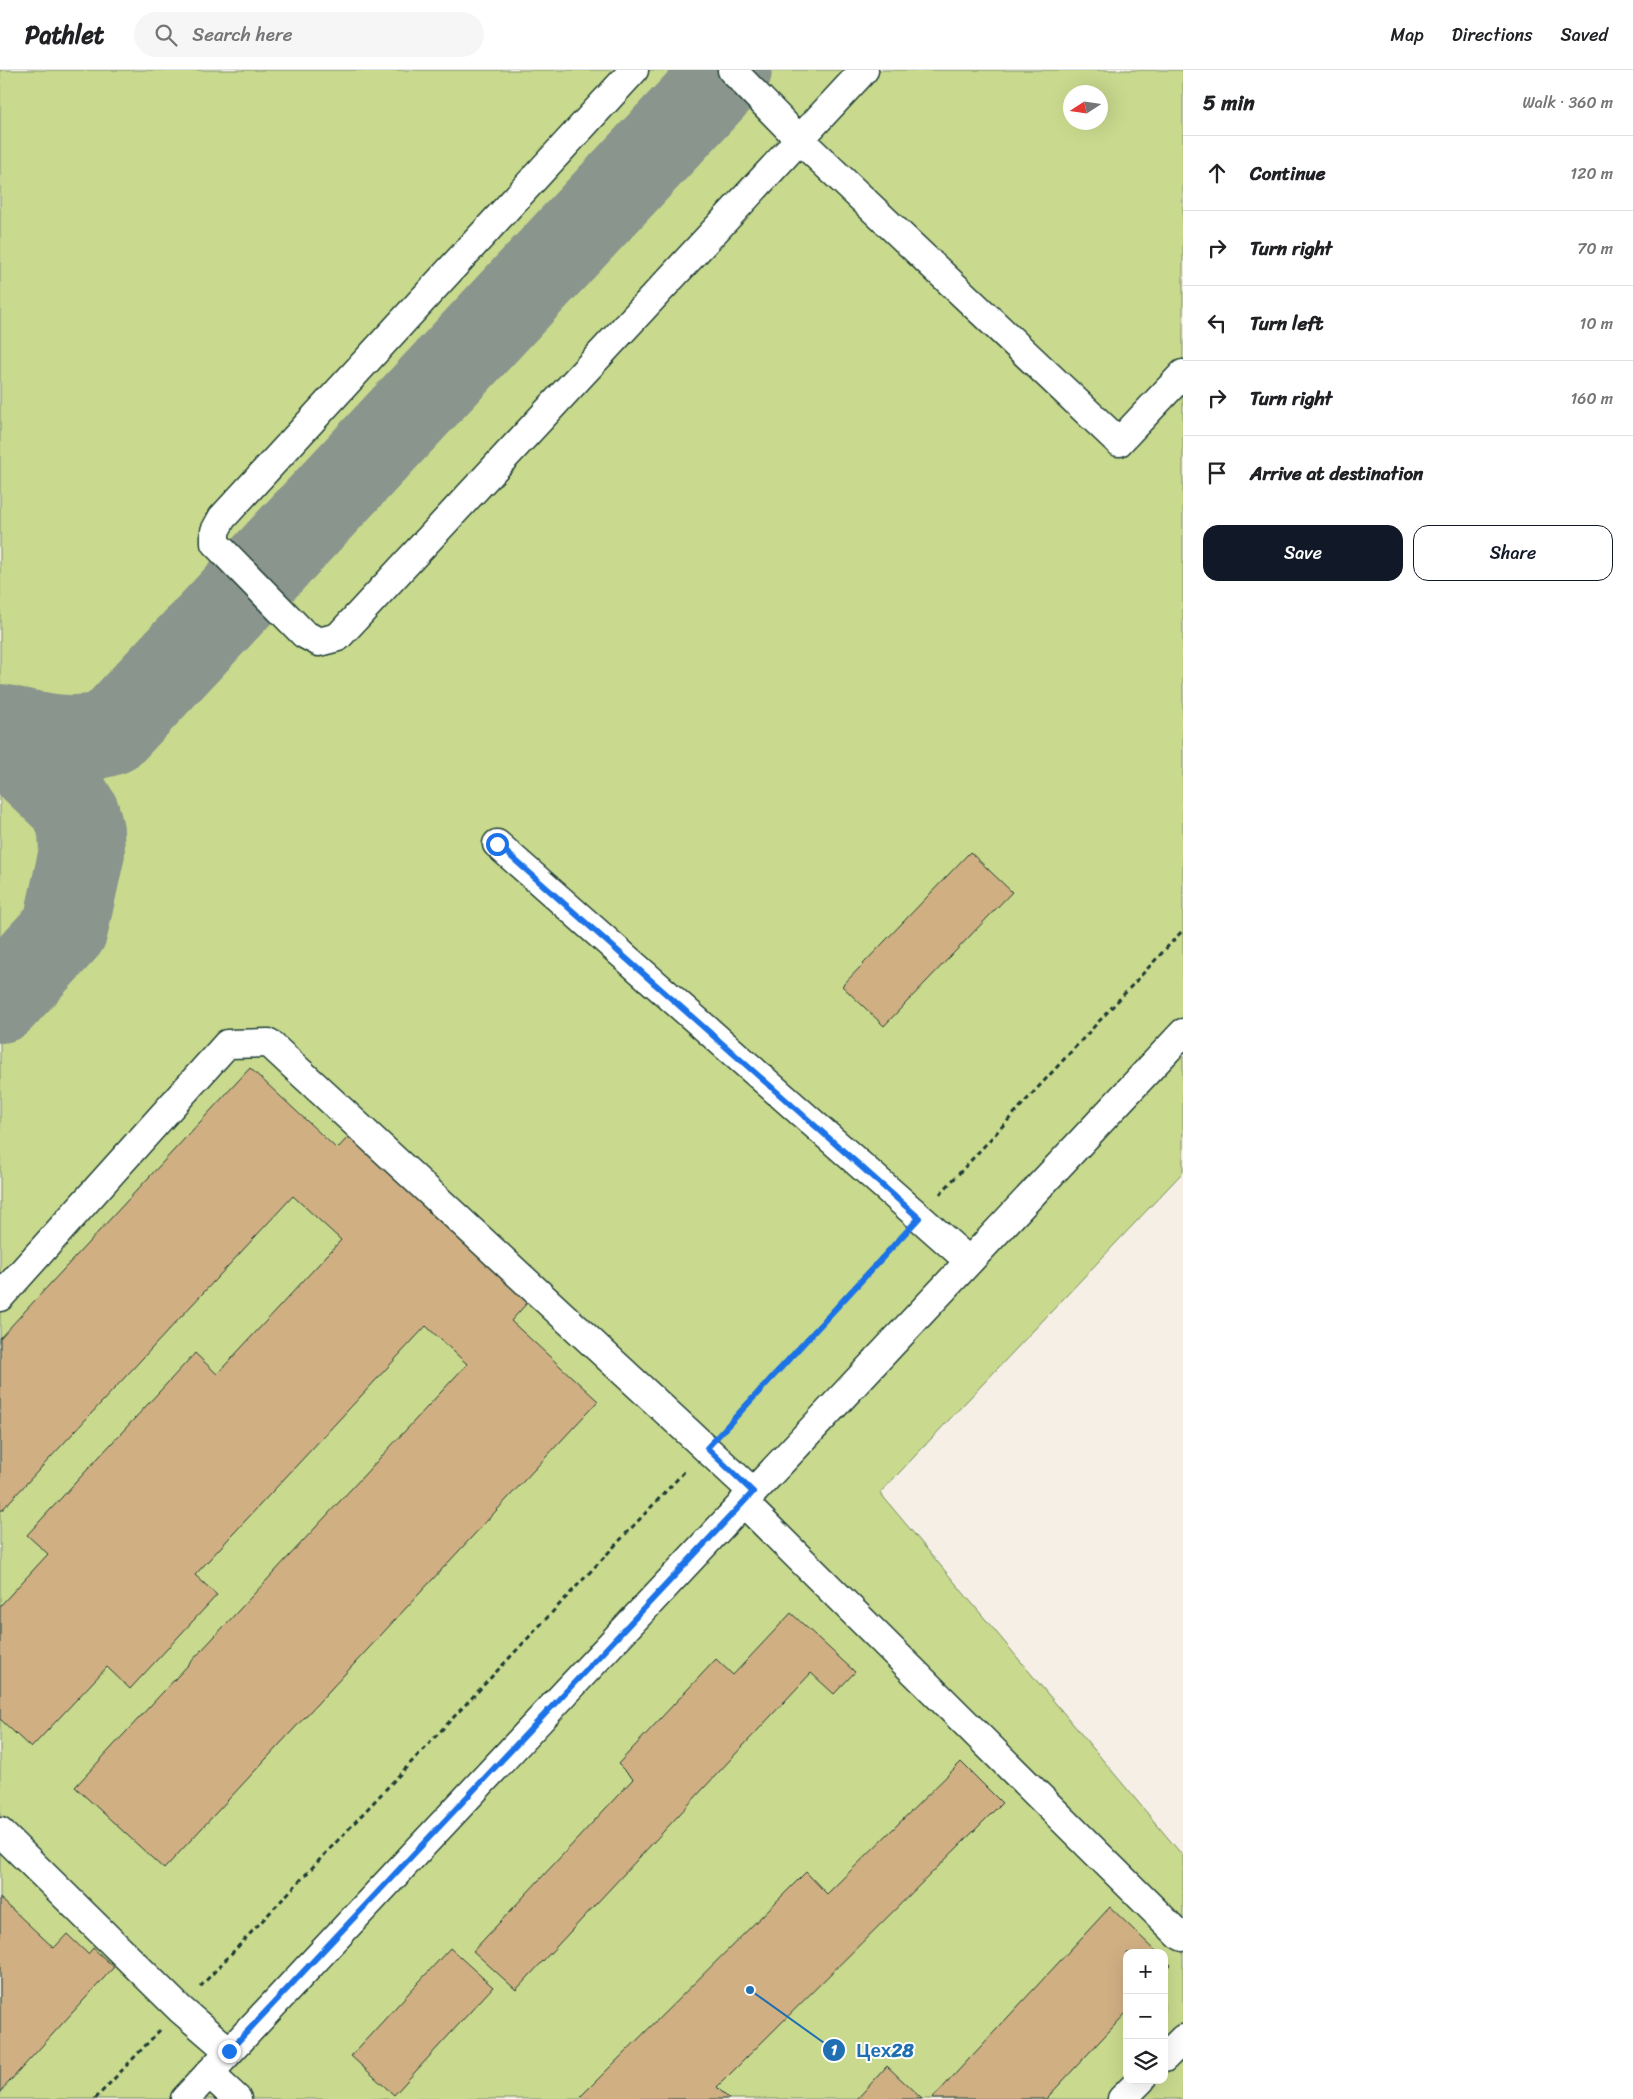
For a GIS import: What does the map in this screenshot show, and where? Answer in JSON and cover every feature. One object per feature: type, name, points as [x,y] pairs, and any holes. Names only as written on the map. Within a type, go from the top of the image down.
[{"type":"lane","points":[[634,70],[222,518],[215,531],[214,543],[304,634],[319,642],[338,637],[864,70]]},
{"type":"lane","points":[[732,70],[799,140],[1119,442],[1183,374]]},
{"type":"lane","points":[[497,844],[969,1261]]},
{"type":"lane","points":[[185,2099],[1183,1033]]},
{"type":"lane","points":[[0,1296],[227,1044],[270,1042],[707,1448],[748,1497],[1183,1937]]},
{"type":"lane","points":[[0,1832],[180,2008],[229,2051]]},
{"type":"lane","points":[[1168,2054],[1183,2040]]},
{"type":"lane","points":[[209,2073],[237,2099]]},
{"type":"lane","points":[[1122,2099],[1137,2084]]},
{"type":"path","points":[[95,2099],[707,1448],[1183,930]]},
{"type":"green space","points":[[0,70],[1183,70],[1183,1172],[880,1493],[1183,1856],[1183,2099],[0,2099]]},
{"type":"building","points":[[970,852],[1012,892],[884,1026],[842,986]]},
{"type":"building","points":[[250,1068],[337,1149],[349,1136],[528,1302],[511,1321],[598,1401],[164,1869],[75,1787],[467,1364],[426,1326],[195,1575],[217,1595],[130,1689],[107,1667],[31,1748],[0,1719],[0,1606],[48,1554],[27,1535],[195,1353],[217,1374],[341,1240],[293,1196],[0,1512],[0,1338]]},
{"type":"building","points":[[791,1613],[855,1672],[834,1694],[811,1673],[516,1990],[473,1951],[633,1779],[618,1764],[716,1659],[733,1675]]},
{"type":"building","points":[[961,1762],[1002,1803],[717,2087],[729,2099],[584,2099],[581,2096],[806,1872],[827,1894]]},
{"type":"building","points":[[0,1898],[54,1948],[67,1934],[88,1954],[93,1948],[114,1967],[0,2092]]},
{"type":"building","points":[[1110,1907],[1154,1949],[1123,1949],[1123,2016],[1046,2099],[932,2099]]},
{"type":"building","points":[[450,1948],[493,1987],[394,2095],[351,2056]]},
{"type":"building","points":[[887,2066],[922,2099],[857,2099]]},
{"type":"taxiway","points":[[0,727],[70,738],[98,736],[111,732],[729,70]]},
{"type":"taxiway","points":[[0,736],[69,802],[77,815],[81,831],[82,852],[65,929],[0,1000]]},
{"type":"place","name":"Цех28","points":[[750,1990]]},
{"type":"route","points":[[229,2051],[753,1492],[707,1448],[919,1218],[497,844]]}]
